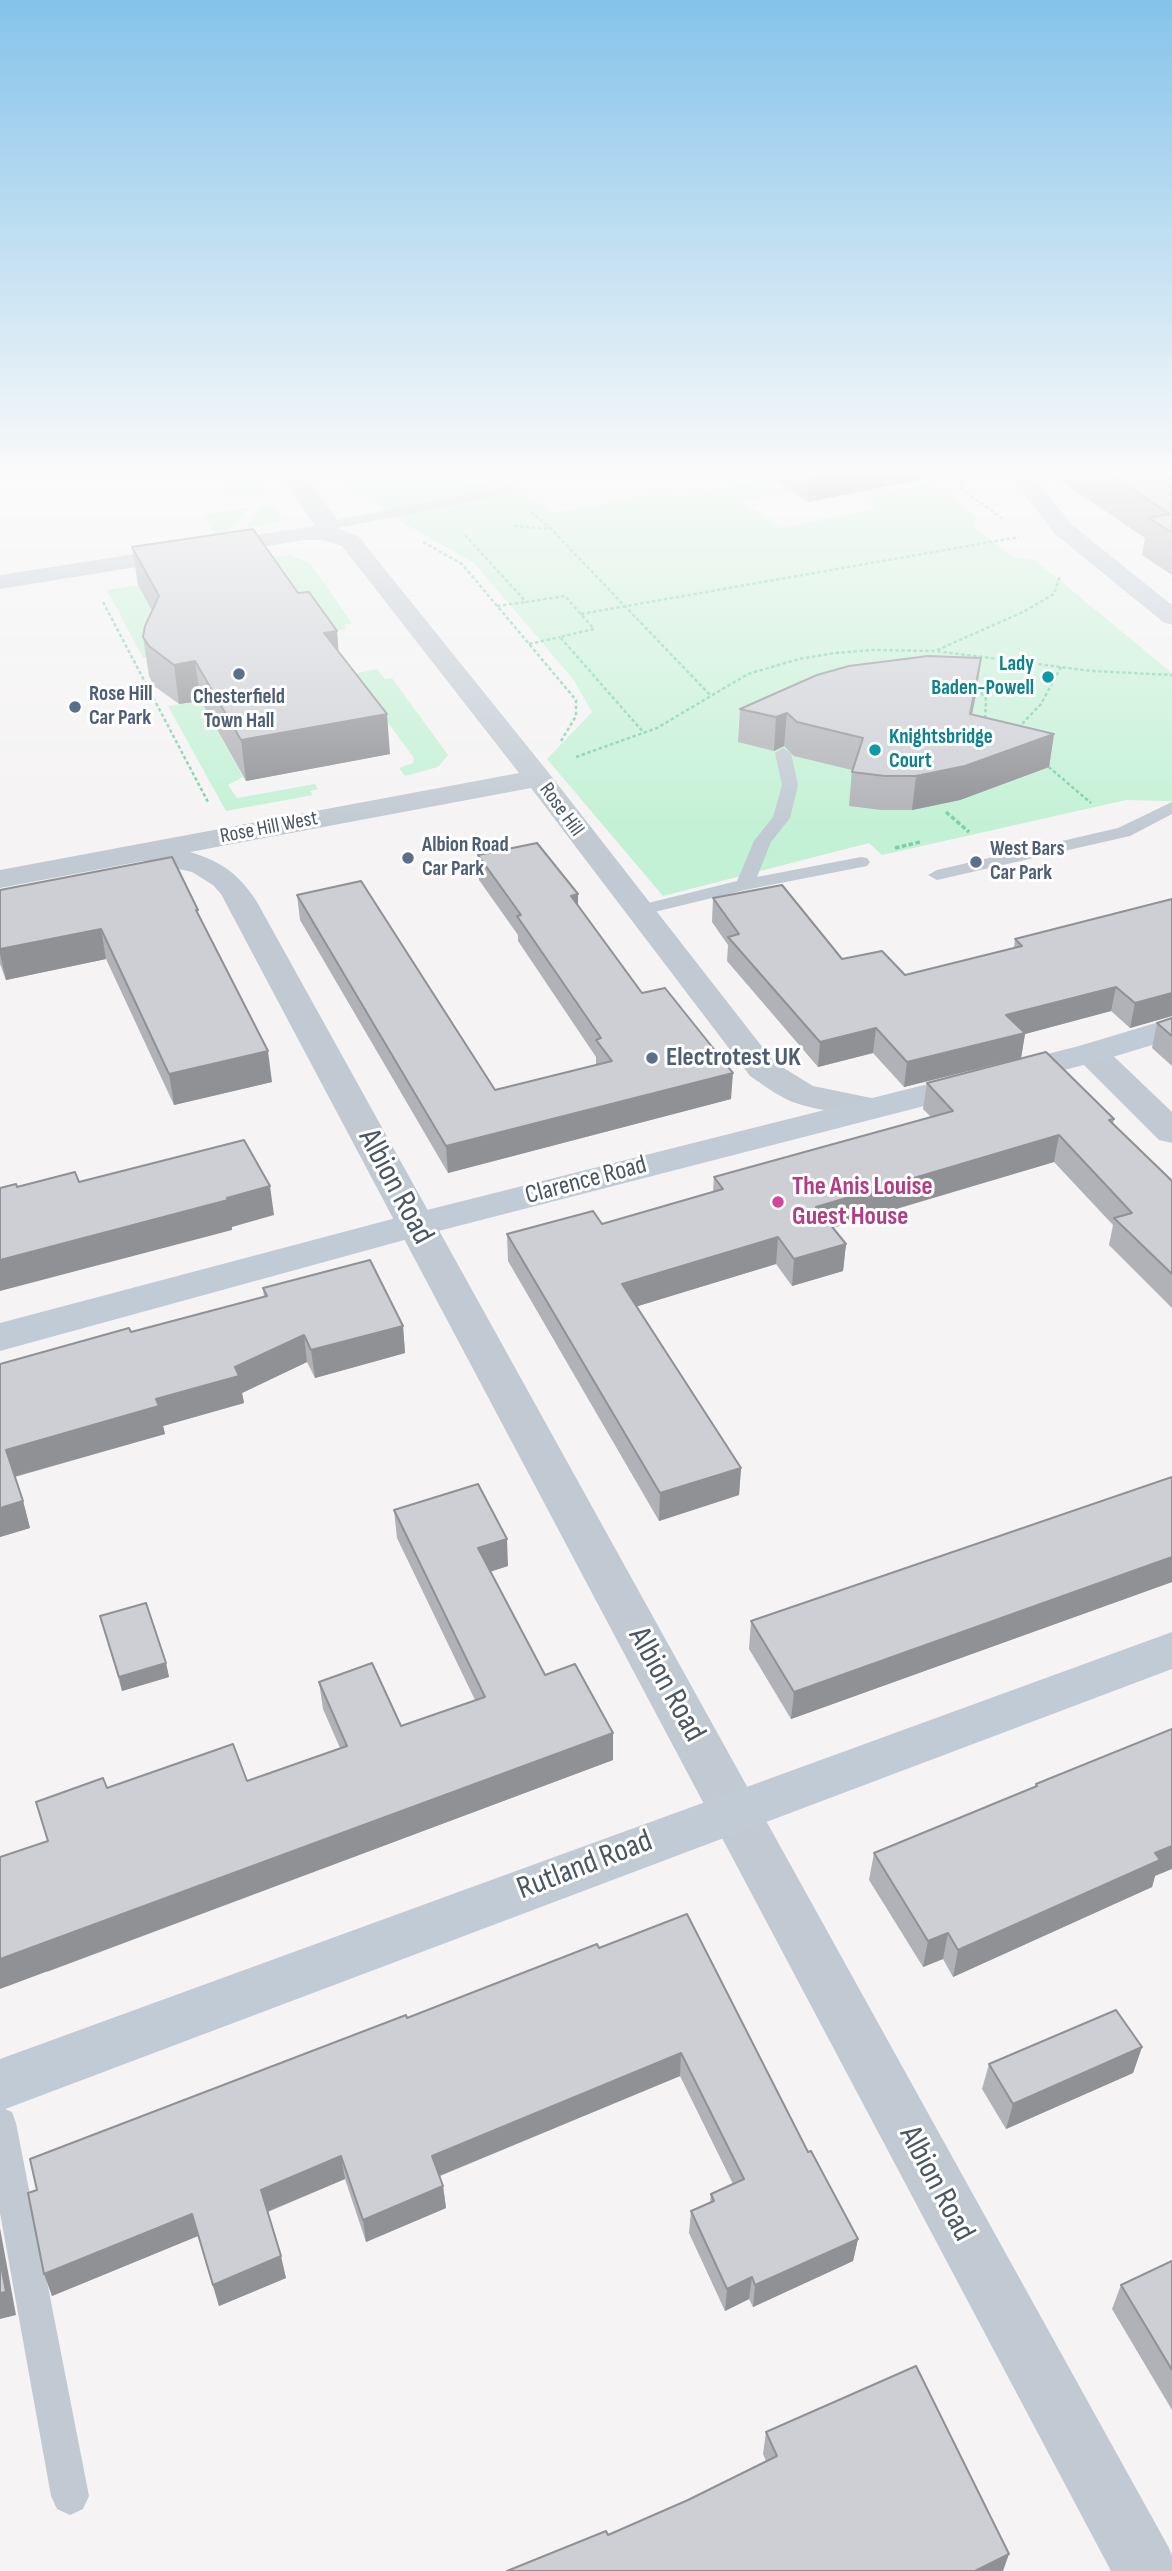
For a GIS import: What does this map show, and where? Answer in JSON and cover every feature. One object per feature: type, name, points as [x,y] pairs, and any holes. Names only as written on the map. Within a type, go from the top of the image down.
[{"type":"street","name":"Rose Hill","points":[[390,590],[762,1069],[802,1094],[869,1107]]},
{"type":"street","points":[[1139,590],[1172,617]]},
{"type":"street","name":"Rose Hill West","points":[[0,879],[538,778]]},
{"type":"street","name":"Albion Road","points":[[141,852],[199,864],[232,887],[1146,2571]]},
{"type":"street","name":"Clarence Road","points":[[0,1337],[415,1225],[1091,1052],[1172,1028]]},
{"type":"street","points":[[1091,1052],[1172,1132]]},
{"type":"street","name":"Rutland Road","points":[[0,2085],[1172,1650]]},
{"type":"lane","points":[[746,885],[764,841],[781,818],[790,785],[783,753]]},
{"type":"lane","points":[[937,875],[1124,832],[1172,807]]},
{"type":"lane","points":[[638,911],[746,885],[861,862]]},
{"type":"lane","points":[[0,2123],[70,2496]]},
{"type":"path","points":[[97,590],[226,837]]},
{"type":"path","points":[[483,590],[576,700],[576,716],[538,778]]},
{"type":"path","points":[[515,590],[526,602]]},
{"type":"path","points":[[609,590],[711,696]]},
{"type":"path","points":[[581,614],[716,590]]},
{"type":"path","points":[[936,651],[1023,612],[1054,594],[1055,590]]},
{"type":"path","points":[[496,606],[565,596],[594,629],[529,644]]},
{"type":"path","points":[[560,637],[644,733]]},
{"type":"path","points":[[538,778],[568,761],[644,733],[681,716],[748,674],[799,659],[872,650],[936,651],[1061,667],[1172,675]]},
{"type":"path","points":[[936,651],[942,658]]},
{"type":"path","points":[[1017,729],[1041,704],[1061,667]]},
{"type":"path","points":[[967,677],[980,688],[986,699],[984,732]]},
{"type":"path","points":[[1041,760],[1124,832]]},
{"type":"path","points":[[946,812],[968,831]]},
{"type":"path","points":[[898,848],[915,843]]},
{"type":"green space","points":[[107,590],[141,590],[174,653],[143,658]]},
{"type":"green space","points":[[297,590],[329,590],[352,623],[344,625],[346,629],[326,633]]},
{"type":"green space","points":[[497,590],[1071,590],[1172,673],[1172,801],[1126,800],[882,855],[869,843],[663,896],[547,759],[592,712],[573,679]]},
{"type":"green space","points":[[377,669],[385,679],[392,678],[448,755],[438,767],[405,776],[399,768],[413,763],[414,758],[352,674]]},
{"type":"green space","points":[[201,701],[243,777],[228,785],[237,798],[315,784],[318,789],[310,791],[313,795],[226,811],[168,706]]},
{"type":"building","name":"Chesterfield Town Hall","points":[[156,590],[309,592],[337,631],[324,633],[387,714],[241,740],[195,661],[174,665],[149,646],[143,637],[145,626],[159,596]]},
{"type":"building","points":[[928,656],[981,658],[970,714],[1054,734],[965,766],[916,776],[885,776],[852,772],[863,738],[797,722],[787,713],[776,717],[740,709],[817,675],[849,666]]},
{"type":"building","points":[[537,843],[578,894],[571,896],[642,993],[665,988],[733,1073],[446,1146],[297,895],[361,881],[495,1090],[612,1061],[596,1040],[601,1038],[517,916],[521,915],[478,855]]},
{"type":"building","points":[[172,857],[268,1051],[169,1074],[101,929],[0,949],[0,890]]},
{"type":"building","points":[[782,885],[842,959],[882,951],[905,975],[1022,946],[1015,939],[1172,899],[1172,993],[1135,1003],[1116,987],[1006,1015],[1025,1033],[907,1062],[876,1028],[820,1042],[728,937],[739,934],[713,898]]},
{"type":"building","points":[[1172,1018],[1172,1036],[1157,1023]]},
{"type":"building","points":[[1046,1052],[1114,1119],[1109,1120],[1172,1181],[1172,1274],[1114,1218],[1132,1213],[1059,1135],[816,1207],[846,1244],[794,1259],[778,1237],[622,1284],[741,1468],[660,1493],[507,1234],[593,1211],[602,1224],[723,1189],[714,1177],[953,1111],[927,1083]]},
{"type":"building","points":[[244,1140],[270,1186],[227,1198],[228,1200],[0,1260],[0,1188],[16,1184],[17,1187],[75,1172],[79,1182]]},
{"type":"building","points":[[370,1260],[403,1326],[311,1350],[304,1335],[235,1367],[239,1376],[156,1399],[159,1406],[6,1450],[23,1501],[0,1508],[0,1364],[129,1328],[131,1332],[267,1296],[263,1288]]},
{"type":"building","points":[[1172,1477],[1172,1557],[794,1692],[751,1621]]},
{"type":"building","points":[[478,1484],[507,1539],[478,1548],[545,1675],[575,1664],[613,1733],[0,1959],[0,1857],[48,1841],[36,1802],[103,1778],[107,1788],[233,1744],[247,1781],[347,1746],[319,1682],[372,1663],[401,1726],[485,1697],[394,1510]]},
{"type":"building","points":[[146,1603],[166,1663],[119,1677],[100,1616]]},
{"type":"building","points":[[1172,1729],[1172,1846],[1155,1853],[1160,1860],[958,1950],[948,1933],[928,1941],[874,1853]]},
{"type":"building","points":[[687,1914],[808,2152],[811,2151],[858,2239],[755,2285],[752,2277],[727,2289],[691,2211],[714,2201],[711,2194],[744,2179],[681,2053],[432,2156],[443,2186],[363,2220],[341,2156],[261,2190],[281,2256],[213,2285],[192,2214],[44,2274],[28,2193],[37,2190],[30,2159],[406,2015],[407,2018],[597,1944],[599,1948]]},
{"type":"building","points":[[1116,2010],[1142,2047],[1013,2104],[989,2064]]},
{"type":"building","points":[[0,2260],[6,2292],[0,2293]]},
{"type":"building","points":[[1172,2261],[1172,2370],[1121,2285]]},
{"type":"building","points":[[916,2366],[1009,2554],[975,2571],[507,2571],[606,2531],[608,2535],[688,2500],[777,2456],[766,2432]]},
{"type":"place","name":"Chesterfield Town Hall","points":[[239,674]]},
{"type":"place","name":"Lady Baden-Powell","points":[[1048,677]]},
{"type":"place","name":"Rose Hill Car Park","points":[[75,707]]},
{"type":"place","name":"Knightsbridge Court","points":[[875,750]]},
{"type":"place","name":"Albion Road Car Park","points":[[408,858]]},
{"type":"place","name":"West Bars Car Park","points":[[976,862]]},
{"type":"place","name":"Electrotest UK","points":[[652,1058]]},
{"type":"place","name":"The Anis Louise Guest House","points":[[778,1202]]}]
